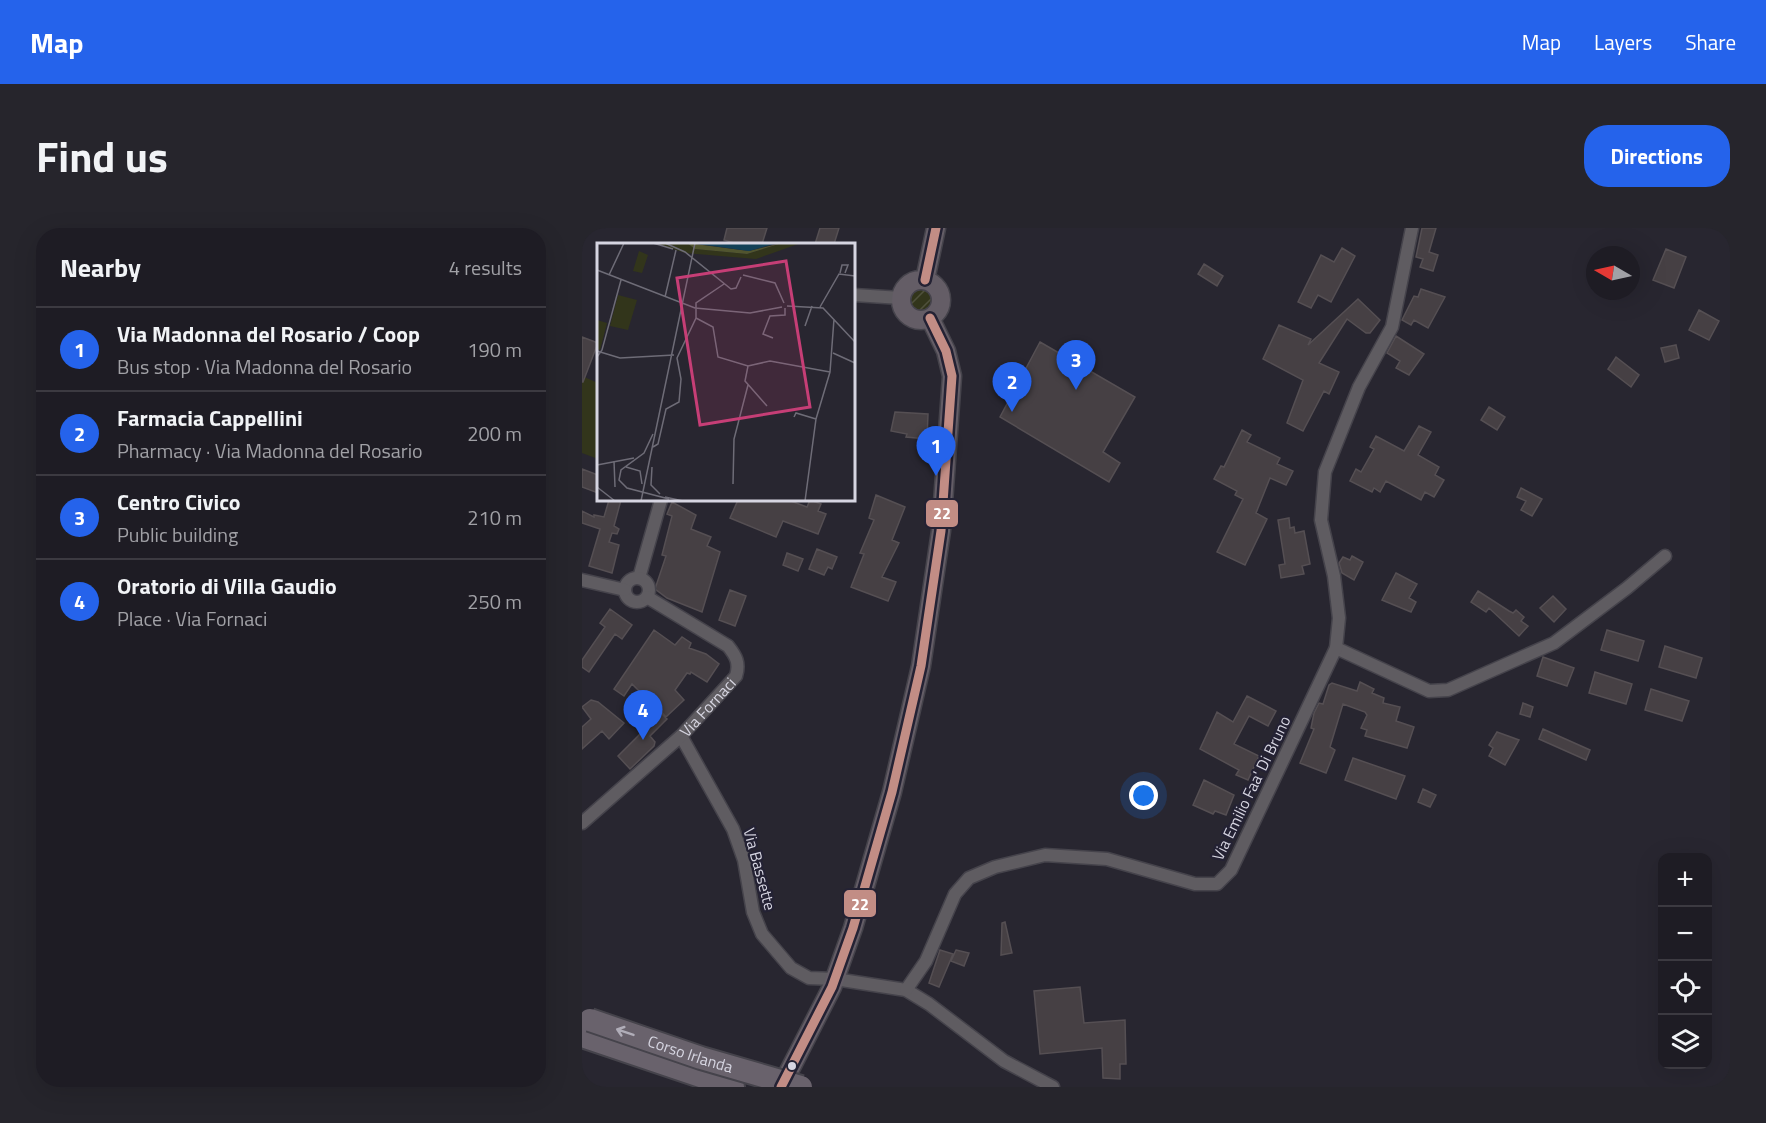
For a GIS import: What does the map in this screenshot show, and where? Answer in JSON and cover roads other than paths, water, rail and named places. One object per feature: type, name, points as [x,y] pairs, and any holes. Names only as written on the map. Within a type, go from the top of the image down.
[{"type":"highway","name":"Corso Irlanda","points":[[582,1017],[701,1059],[801,1087]]},
{"type":"highway","name":"Corso Irlanda","points":[[582,1036],[733,1087]]},
{"type":"street","points":[[925,280],[936,228]]},
{"type":"street","name":"Via Emilio Faa' Di Bruno","points":[[906,990],[926,961],[955,894],[969,878],[995,867],[1045,855],[1107,859],[1196,884],[1217,884],[1231,870],[1336,648],[1339,618],[1334,576],[1321,520],[1325,472],[1359,387],[1392,327],[1412,228]]},
{"type":"street","points":[[925,280],[934,285],[941,297],[940,307],[930,318],[920,320],[910,317],[903,309],[901,298],[909,284],[925,280]]},
{"type":"street","points":[[855,295],[901,298]]},
{"type":"street","points":[[781,1087],[810,1034],[835,979],[871,868],[892,792],[921,666],[936,571],[947,473],[952,376],[946,351],[930,318]]},
{"type":"street","points":[[639,578],[661,501]]},
{"type":"street","points":[[1336,648],[1429,691],[1448,690],[1486,671],[1554,643],[1665,556]]},
{"type":"street","points":[[625,590],[629,581],[639,578]]},
{"type":"street","points":[[639,578],[648,585],[647,597]]},
{"type":"street","name":"Via Fornaci","points":[[582,580],[625,590],[628,598],[636,602],[647,597],[728,646],[736,656],[738,668],[731,685],[681,736],[582,823]]},
{"type":"street","points":[[1486,671],[1501,678]]},
{"type":"street","name":"Via Bassette","points":[[681,736],[733,829],[746,868],[753,912],[762,934],[791,968],[809,978],[835,979],[906,990],[929,1004],[1004,1061],[1053,1087]]},
{"type":"place","name":"Centro Civico","points":[[1076,390]]},
{"type":"place","name":"Farmacia Cappellini","points":[[1012,412]]},
{"type":"place","name":"Via Madonna del Rosario / Coop","points":[[936,476]]},
{"type":"place","name":"Oratorio di Villa Gaudio","points":[[643,740]]}]
